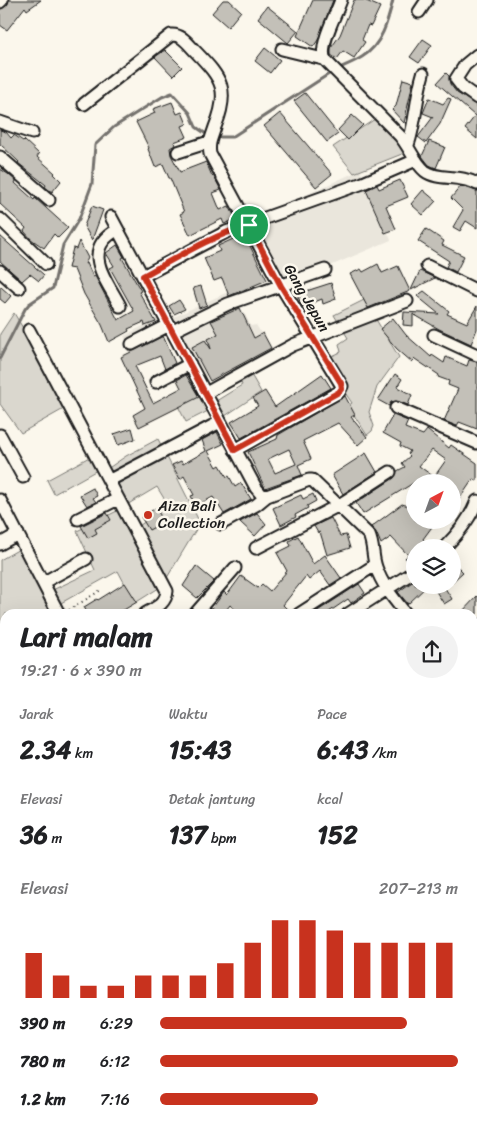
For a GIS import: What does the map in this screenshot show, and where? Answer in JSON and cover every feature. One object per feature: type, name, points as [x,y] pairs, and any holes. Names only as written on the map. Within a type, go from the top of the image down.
[{"type":"street","points":[[325,61],[324,45],[341,0]]},
{"type":"street","points":[[419,12],[427,0]]},
{"type":"street","points":[[84,104],[171,35],[183,38],[221,83],[224,98],[210,141],[178,152]]},
{"type":"street","points":[[282,49],[325,61],[408,145],[416,160],[426,172],[444,177],[468,179],[477,184]]},
{"type":"street","points":[[477,55],[465,65],[456,79],[463,88],[477,98]]},
{"type":"street","points":[[408,145],[424,74]]},
{"type":"street","points":[[0,122],[32,133]]},
{"type":"street","name":"Gang Jepun","points":[[210,141],[210,154],[281,286],[342,386],[339,392],[235,450]]},
{"type":"street","points":[[0,157],[49,200]]},
{"type":"street","points":[[143,276],[226,232],[363,183],[416,160]]},
{"type":"street","points":[[111,217],[256,488],[261,494],[267,496]]},
{"type":"street","points":[[0,219],[46,264]]},
{"type":"street","points":[[118,230],[102,240],[97,258],[100,268],[120,306]]},
{"type":"street","points":[[427,266],[477,291]]},
{"type":"street","points":[[132,344],[228,304],[325,270]]},
{"type":"street","points":[[0,271],[18,288]]},
{"type":"street","points":[[206,393],[293,345],[408,302]]},
{"type":"street","points":[[29,330],[167,591],[165,601],[153,609]]},
{"type":"street","points":[[434,335],[477,355]]},
{"type":"street","points":[[156,382],[190,364]]},
{"type":"street","points":[[396,408],[477,443]]},
{"type":"street","points":[[110,480],[220,422]]},
{"type":"street","points":[[2,442],[23,477]]},
{"type":"street","points":[[256,548],[340,505],[390,472]]},
{"type":"street","points":[[221,524],[256,505],[267,496],[309,480],[340,505],[369,535],[374,545],[375,565],[386,589],[402,609]]},
{"type":"street","points":[[78,519],[118,499]]},
{"type":"street","points":[[0,500],[57,609]]},
{"type":"street","points":[[452,539],[472,513],[477,501]]},
{"type":"street","points":[[0,544],[18,534]]},
{"type":"street","points":[[44,582],[86,559]]},
{"type":"street","points":[[307,609],[375,565]]},
{"type":"street","points":[[200,609],[235,568]]},
{"type":"street","points":[[356,609],[406,577]]},
{"type":"path","points":[[71,609],[101,590]]},
{"type":"shaded area","points":[[381,115],[407,152],[354,173],[333,147]]},
{"type":"shaded area","points":[[360,170],[391,240],[279,288],[247,222]]},
{"type":"shaded area","points":[[230,291],[241,313],[244,312],[251,326],[256,325],[269,345],[197,381],[171,334],[133,352],[124,336],[162,316],[165,321]]},
{"type":"shaded area","points":[[364,300],[399,357],[377,387],[369,412],[374,426],[367,435],[348,406],[352,403],[323,360],[341,352],[339,344],[348,338],[334,315]]},
{"type":"shaded area","points":[[14,313],[69,406],[21,433],[0,404],[0,334]]},
{"type":"shaded area","points":[[242,359],[261,392],[216,422],[210,410],[186,422],[173,396],[197,381],[208,406],[242,385],[234,361]]},
{"type":"shaded area","points":[[158,439],[200,523],[162,586],[135,603],[118,571],[52,609],[0,609],[0,560],[23,547],[44,594],[95,570],[77,531],[119,510],[100,474],[126,456]],"holes":[[[157,487],[168,505],[132,531],[120,509]]]},
{"type":"shaded area","points":[[93,455],[99,469],[54,494],[47,480]]},
{"type":"building","points":[[9,0],[41,0],[27,10],[25,7],[7,30],[0,25],[0,9],[7,5]]},
{"type":"building","points":[[223,0],[229,0],[241,11],[228,27],[212,13]]},
{"type":"building","points":[[313,0],[333,0],[318,40],[313,47],[297,36]]},
{"type":"building","points":[[354,0],[364,0],[380,7],[371,26],[368,25],[362,40],[365,42],[354,58],[343,51],[337,59],[331,55],[331,48],[340,35]]},
{"type":"building","points":[[267,6],[298,31],[288,43],[258,18]]},
{"type":"building","points":[[423,39],[432,45],[419,63],[410,57]]},
{"type":"building","points":[[265,48],[280,60],[270,73],[255,61]]},
{"type":"building","points":[[165,50],[182,67],[173,76],[155,57]]},
{"type":"building","points":[[446,73],[449,76],[450,84],[457,93],[477,105],[477,139],[465,129],[475,116],[437,83]]},
{"type":"building","points":[[403,79],[413,82],[404,123],[392,110],[396,106]]},
{"type":"building","points":[[305,93],[338,134],[327,142],[294,101]]},
{"type":"building","points":[[429,98],[443,104],[448,98],[451,99],[440,124],[426,143],[418,137],[433,117],[423,113]]},
{"type":"building","points":[[172,102],[177,114],[182,112],[187,124],[182,126],[187,137],[174,142],[175,145],[170,148],[171,155],[180,172],[206,162],[221,190],[213,193],[220,210],[229,206],[236,219],[224,224],[222,219],[190,235],[180,214],[184,212],[170,178],[163,164],[155,167],[149,148],[136,122],[155,113],[153,109]]},
{"type":"building","points":[[280,113],[332,174],[316,187],[264,126]]},
{"type":"building","points":[[352,115],[363,125],[348,140],[338,130]]},
{"type":"building","points":[[0,130],[6,132],[11,138],[14,135],[24,140],[39,154],[37,157],[55,173],[61,181],[52,192],[18,163],[0,144]]},
{"type":"building","points":[[429,141],[445,147],[436,168],[429,165],[422,156]]},
{"type":"building","points":[[0,169],[68,228],[58,238],[54,234],[44,248],[31,239],[24,231],[26,228],[0,204]]},
{"type":"building","points":[[400,180],[408,197],[386,206],[396,229],[385,233],[366,190],[377,185],[379,189]]},
{"type":"building","points":[[461,186],[477,191],[477,228],[466,221],[460,231],[453,227],[463,210],[451,198]]},
{"type":"building","points":[[423,190],[436,201],[423,215],[411,204]]},
{"type":"building","points":[[92,206],[103,210],[92,240],[84,226]]},
{"type":"building","points":[[426,229],[444,241],[442,245],[464,256],[456,272],[446,267],[449,261],[418,241]]},
{"type":"building","points":[[244,234],[267,280],[229,296],[222,278],[214,281],[204,258],[220,251],[218,246]]},
{"type":"building","points":[[0,236],[44,275],[39,281],[30,274],[22,281],[0,261]]},
{"type":"building","points":[[79,241],[88,258],[85,264],[87,263],[93,277],[95,276],[118,320],[134,311],[110,268],[114,266],[106,253],[117,245],[124,257],[122,258],[141,291],[139,292],[156,322],[145,326],[144,322],[128,329],[129,331],[109,342],[102,325],[84,294],[74,269],[68,268],[73,248],[76,249]]},
{"type":"building","points":[[378,264],[382,273],[398,266],[410,291],[368,308],[350,274],[361,269],[363,272]]},
{"type":"building","points":[[420,271],[435,278],[411,290]]},
{"type":"building","points":[[331,283],[336,299],[323,304],[322,299],[302,307],[297,294]]},
{"type":"building","points":[[0,286],[11,296],[5,303],[0,299]]},
{"type":"building","points":[[201,286],[207,305],[199,308],[193,288]]},
{"type":"building","points":[[424,291],[449,311],[447,314],[467,323],[477,306],[477,329],[471,344],[413,314],[413,326],[403,325],[404,312],[439,314],[417,296]]},
{"type":"building","points":[[179,300],[185,309],[174,314],[169,306]]},
{"type":"building","points":[[240,308],[254,338],[263,333],[271,348],[210,381],[192,347],[205,340],[211,349],[208,339],[218,334],[211,321]]},
{"type":"building","points":[[393,318],[406,335],[431,357],[432,355],[444,363],[446,357],[467,366],[469,360],[477,362],[477,429],[459,422],[457,426],[444,421],[458,389],[448,385],[449,381],[438,377],[439,375],[415,359],[412,362],[397,349],[380,329]]},
{"type":"building","points":[[163,336],[175,363],[165,369],[160,356],[135,366],[153,403],[181,388],[177,380],[186,375],[199,397],[139,427],[133,415],[145,408],[121,357]]},
{"type":"building","points":[[322,374],[331,388],[241,438],[231,422],[258,406],[253,398],[265,391],[275,407]]},
{"type":"building","points":[[395,374],[402,379],[397,387],[412,395],[408,405],[396,401],[391,402],[389,406],[378,400]]},
{"type":"building","points":[[345,396],[355,415],[351,417],[367,437],[358,445],[338,423],[303,441],[311,459],[298,465],[302,475],[265,488],[248,452],[277,439],[278,435]],"holes":[[[289,449],[296,464],[275,473],[268,459]]]},
{"type":"building","points":[[393,415],[408,421],[405,428],[423,435],[427,430],[449,448],[451,445],[477,463],[477,481],[473,479],[461,497],[461,474],[436,474],[446,460],[432,450],[419,466],[430,474],[406,474],[406,488],[363,514],[356,503],[394,478],[397,471],[405,467],[402,463],[410,456],[408,454],[410,451],[400,446],[401,443],[383,433]]},
{"type":"building","points":[[132,428],[135,439],[118,445],[114,434]]},
{"type":"building","points":[[217,432],[223,444],[208,451],[217,467],[220,465],[235,487],[241,483],[251,499],[224,514],[213,497],[196,506],[191,496],[194,495],[184,476],[180,479],[172,465],[181,461],[183,464],[206,451],[202,440]]},
{"type":"building","points":[[366,453],[377,472],[343,494],[332,475]]},
{"type":"building","points":[[93,488],[97,496],[93,498],[96,502],[87,506],[80,495]]},
{"type":"building","points":[[313,494],[316,501],[295,515],[296,517],[281,525],[273,508],[301,495],[303,499]]},
{"type":"building","points":[[402,504],[406,505],[406,529],[430,529],[423,539],[406,539],[406,553],[391,537],[381,544],[376,532],[371,527]]},
{"type":"building","points":[[156,508],[164,522],[149,530],[141,517]]},
{"type":"building","points":[[107,513],[111,520],[95,529],[97,533],[88,538],[81,526]]},
{"type":"building","points":[[257,513],[266,524],[255,536],[240,522]]},
{"type":"building","points":[[331,518],[340,536],[346,535],[350,548],[327,555],[320,532],[318,533],[314,526]]},
{"type":"building","points":[[298,536],[313,564],[325,555],[341,578],[330,585],[320,571],[309,580],[306,576],[283,605],[287,609],[234,609],[230,605],[227,609],[212,609],[224,592],[227,595],[241,576],[258,588],[262,584],[270,591],[287,571],[277,553],[291,546],[289,541]]},
{"type":"building","points":[[196,566],[214,581],[197,598],[183,586]]},
{"type":"building","points":[[125,583],[137,602],[125,609],[85,609],[84,607]]},
{"type":"building","points":[[359,584],[365,593],[351,603],[348,599],[333,609],[321,609]]},
{"type":"building","points":[[406,586],[406,594],[419,594],[408,604],[398,592]]},
{"type":"building","points":[[438,594],[449,594],[452,599],[444,604]]},
{"type":"building","points":[[477,596],[477,609],[465,609]]},
{"type":"waterway","points":[[338,69],[362,57],[375,46],[383,32],[393,0]]},
{"type":"waterway","points":[[215,137],[232,137],[332,72]]},
{"type":"waterway","points":[[0,358],[25,309],[29,304],[53,288],[63,245],[79,219],[92,184],[95,145],[114,127],[162,97],[172,93],[190,113],[196,127],[209,136]]},
{"type":"place","name":"Aiza Bali Collection","points":[[148,515]]},
{"type":"route","points":[[249,225],[281,286],[341,383],[342,388],[339,392],[235,450],[143,276],[204,242],[226,232],[249,225]]}]
